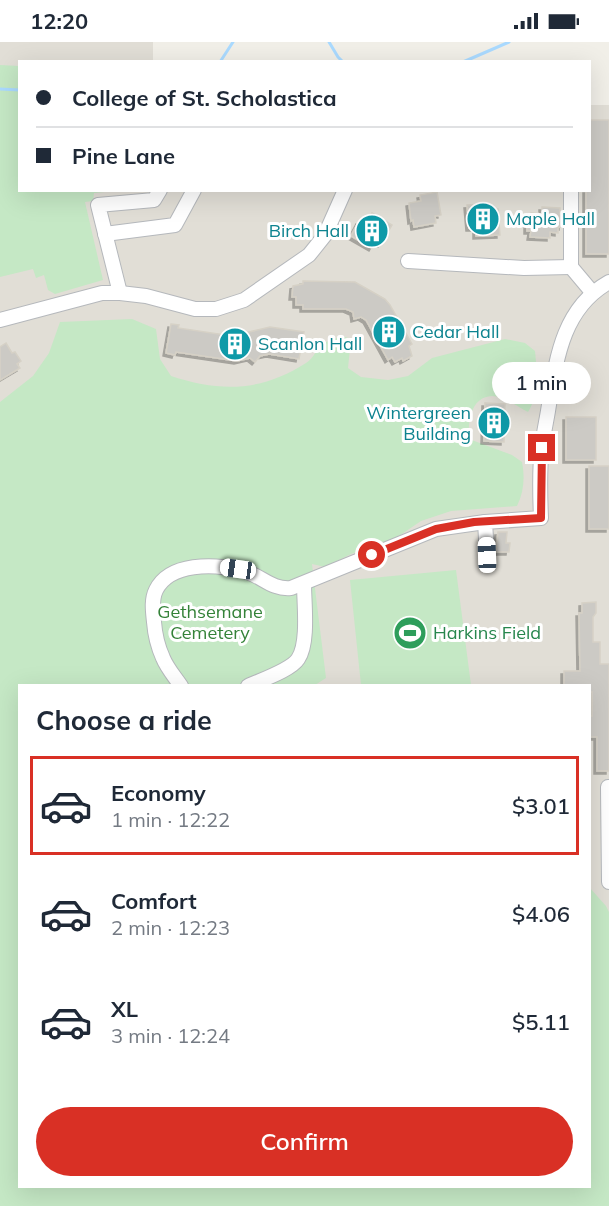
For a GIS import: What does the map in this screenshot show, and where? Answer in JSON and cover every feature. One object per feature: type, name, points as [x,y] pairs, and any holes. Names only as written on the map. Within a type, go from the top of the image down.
[{"type":"lane","points":[[120,293],[98,205],[154,200],[159,192]]},
{"type":"lane","points":[[105,234],[175,225],[193,192]]},
{"type":"lane","points":[[0,320],[102,293],[146,296],[195,309],[216,309],[244,300],[313,251],[325,235],[344,192]]},
{"type":"lane","points":[[571,192],[571,267],[592,292]]},
{"type":"lane","points":[[408,261],[524,268],[571,267]]},
{"type":"lane","points":[[180,684],[164,660],[156,639],[153,608],[155,592],[162,580],[178,572],[209,565],[254,573],[282,589],[304,584],[436,529],[485,522],[541,518],[542,448],[554,369],[568,327],[578,310],[592,292],[609,282]]},
{"type":"lane","points":[[485,522],[487,555]]},
{"type":"lane","points":[[252,684],[293,665],[299,659],[304,640],[304,584]]},
{"type":"lane","points":[[608,787],[609,882]]},
{"type":"shaded area","points":[[0,42],[153,42],[153,60],[18,60],[18,192],[591,192],[591,105],[609,105],[609,1206],[177,1188],[591,1188],[591,684],[130,684],[0,439]]},
{"type":"green space","points":[[0,65],[18,66],[18,192],[104,192],[94,193],[93,201],[85,202],[103,280],[55,294],[48,290],[44,275],[36,278],[33,269],[0,277]]},
{"type":"green space","name":"Gethsemane Cemetery","points":[[132,319],[156,329],[160,359],[171,376],[223,387],[273,380],[306,363],[324,343],[342,336],[351,339],[348,368],[361,377],[388,380],[408,376],[432,358],[505,339],[525,343],[535,351],[537,374],[536,391],[528,412],[497,396],[492,396],[479,401],[470,419],[469,439],[512,455],[522,462],[523,484],[517,506],[451,511],[421,521],[396,538],[351,554],[325,567],[312,564],[326,678],[317,684],[18,684],[18,1188],[591,1188],[591,889],[609,912],[609,1206],[0,1206],[0,402],[33,376],[49,353],[60,322]]},
{"type":"green space","name":"Harkins Field","points":[[456,570],[471,684],[361,684],[350,580]]},
{"type":"building","points":[[591,120],[609,120],[609,254],[586,254],[586,192],[591,192]]},
{"type":"building","points":[[437,192],[441,215],[435,216],[436,223],[414,227],[409,203],[421,201],[420,195]]},
{"type":"building","name":"Maple Hall","points":[[485,204],[485,210],[498,209],[500,235],[476,236],[476,228],[469,228],[467,205]]},
{"type":"building","points":[[542,207],[560,208],[562,227],[558,227],[558,233],[550,232],[550,238],[530,237],[531,231],[527,231],[527,220],[530,220],[531,213],[542,214]]},
{"type":"building","name":"Birch Hall","points":[[372,213],[392,225],[381,244],[376,241],[372,248],[351,236],[359,221],[365,224]]},
{"type":"building","name":"Cedar Hall","points":[[303,281],[355,282],[385,299],[412,344],[409,346],[412,356],[403,361],[402,358],[395,362],[392,357],[388,360],[366,320],[361,317],[354,319],[353,312],[346,309],[303,309],[303,305],[296,305],[296,297],[292,297],[293,286],[303,284]]},
{"type":"building","name":"Scanlon Hall","points":[[171,324],[179,325],[178,328],[232,336],[270,327],[304,332],[299,359],[269,354],[260,356],[255,362],[250,358],[237,361],[176,352],[175,355],[166,353]]},
{"type":"building","points":[[6,343],[21,361],[17,364],[20,368],[0,380],[0,347]]},
{"type":"building","name":"Wintergreen Building","points":[[485,403],[505,404],[504,442],[484,441]]},
{"type":"building","points":[[566,417],[596,417],[596,460],[566,460]]},
{"type":"building","points":[[589,466],[609,466],[609,529],[589,529]]},
{"type":"building","points":[[498,532],[507,532],[506,543],[510,543],[509,552],[496,552]]},
{"type":"building","points":[[596,602],[596,613],[593,617],[593,642],[600,642],[600,664],[609,664],[609,771],[597,771],[597,737],[591,737],[591,684],[564,684],[564,671],[580,671],[579,613],[582,613],[582,603]]},
{"type":"waterway","points":[[221,60],[233,42]]},
{"type":"waterway","points":[[329,42],[341,60]]},
{"type":"waterway","points":[[468,60],[509,42]]},
{"type":"waterway","points":[[0,89],[18,90]]},
{"type":"place","name":"Maple Hall","points":[[483,219]]},
{"type":"place","name":"Birch Hall","points":[[372,231]]},
{"type":"place","name":"Cedar Hall","points":[[389,332]]},
{"type":"place","name":"Scanlon Hall","points":[[235,344]]},
{"type":"place","name":"Wintergreen Building","points":[[494,423]]},
{"type":"place","name":"Harkins Field","points":[[410,633]]},
{"type":"route","points":[[372,555],[436,529],[474,522],[541,518],[542,448]]}]
